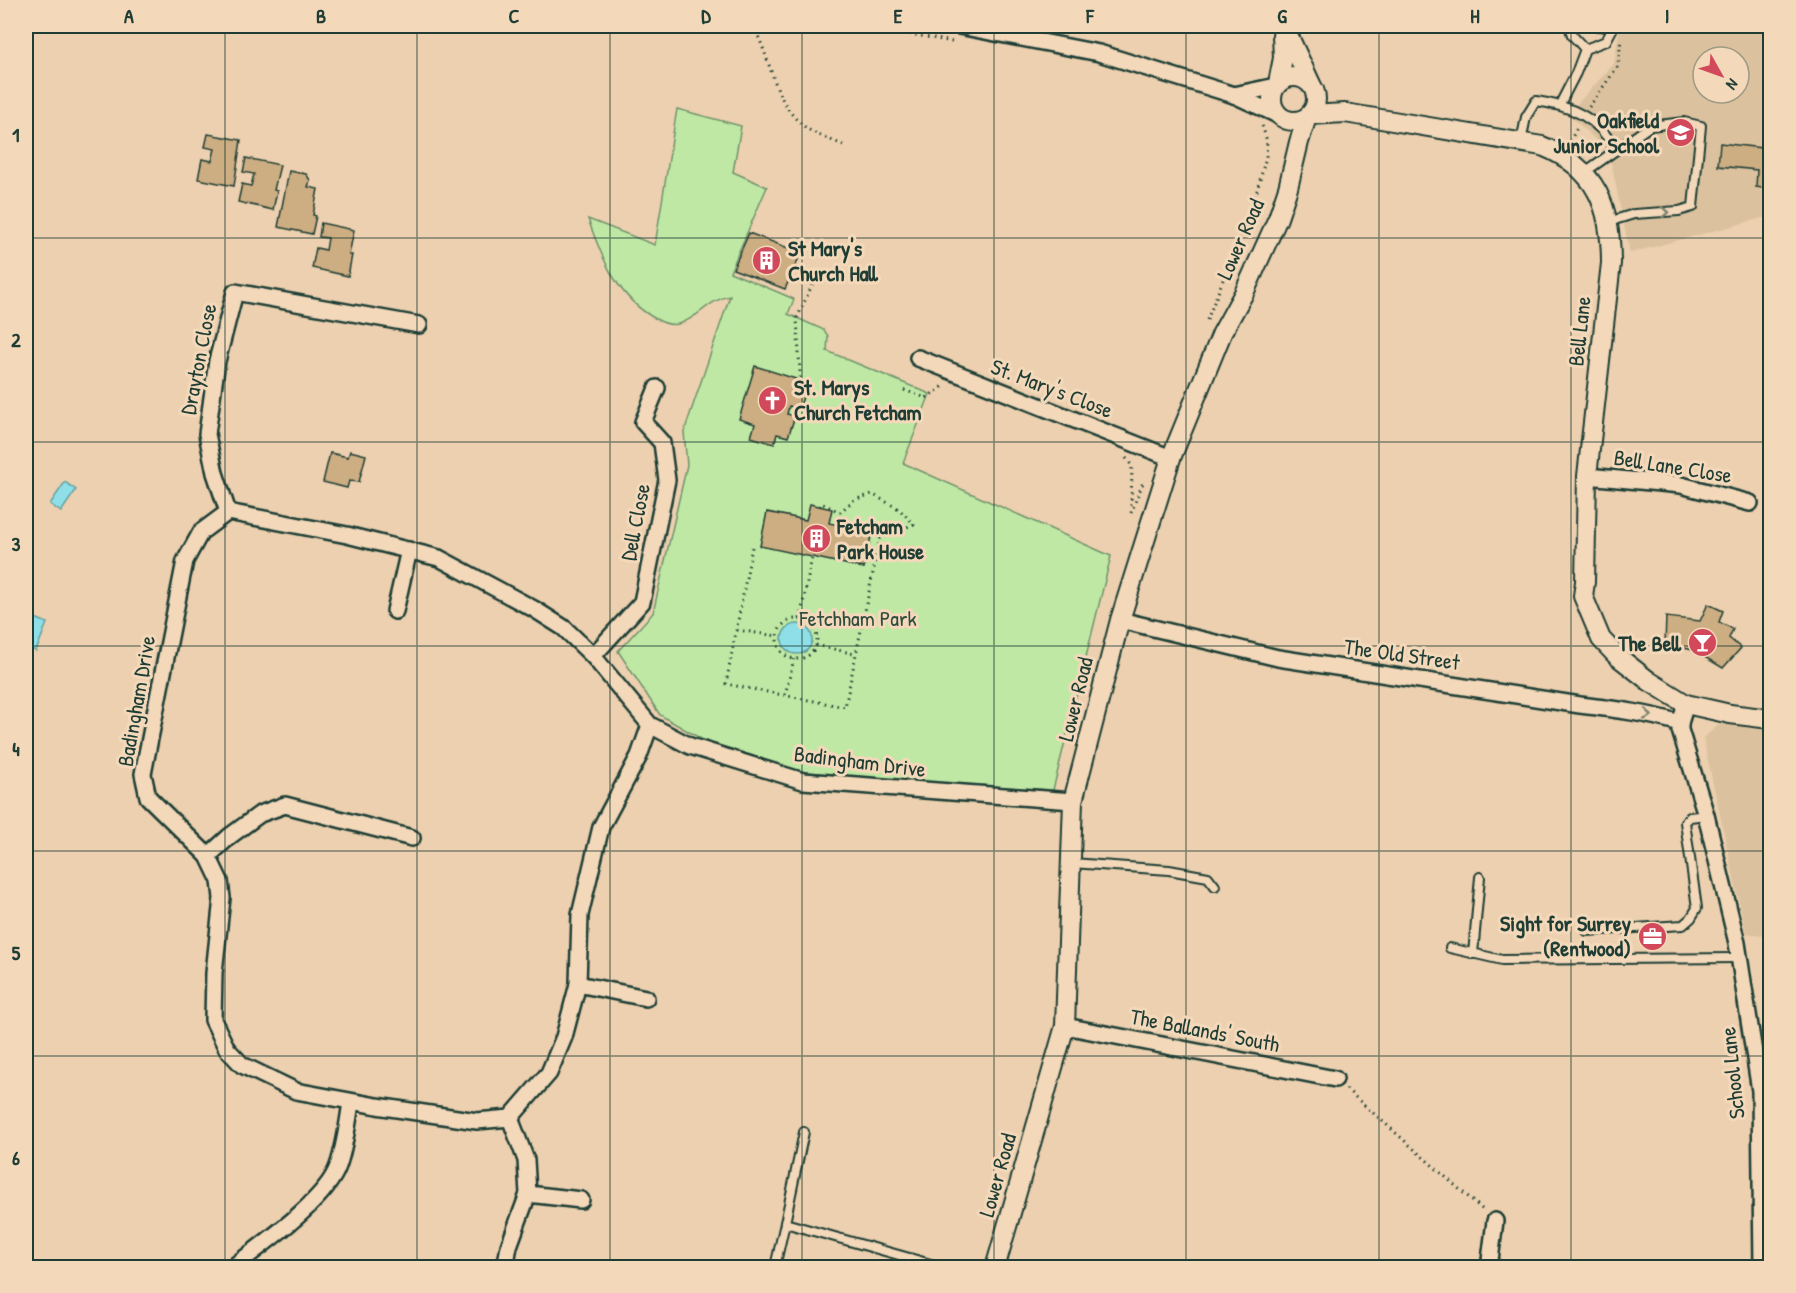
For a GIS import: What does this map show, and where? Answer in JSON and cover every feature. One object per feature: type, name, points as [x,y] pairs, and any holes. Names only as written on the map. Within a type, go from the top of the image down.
[{"type":"street","points":[[959,26],[1099,53],[1234,95],[1295,122],[1309,116]]},
{"type":"street","name":"Lower Road","points":[[1283,26],[1283,58],[1277,85],[1272,92],[1272,105],[1281,117],[1290,137],[1294,166]]},
{"type":"street","name":"Lower Road","points":[[995,1268],[1065,1026],[1073,801],[1163,455],[1278,218],[1299,142],[1316,103],[1313,87],[1283,26]]},
{"type":"street","points":[[1234,95],[1277,85],[1291,77],[1298,77],[1313,87]]},
{"type":"street","name":"Bell Lane","points":[[1313,87],[1345,113]]},
{"type":"street","name":"Bell Lane","points":[[1309,116],[1345,113],[1542,146],[1562,154],[1585,172],[1594,184],[1608,222],[1611,263],[1587,476],[1583,596],[1601,639],[1617,656],[1649,681],[1686,704],[1730,714],[1770,719]]},
{"type":"street","name":"Drayton Close","points":[[228,512],[215,472],[207,434],[217,361],[235,292],[419,325]]},
{"type":"street","name":"St. Mary's Close","points":[[918,358],[1163,455]]},
{"type":"street","name":"Dell Close","points":[[593,656],[642,602],[667,480],[662,443],[643,422],[657,388]]},
{"type":"street","name":"Bell Lane Close","points":[[1587,476],[1681,485],[1750,503]]},
{"type":"street","name":"Badingham Drive","points":[[510,1118],[477,1121],[351,1102],[296,1091],[242,1065],[227,1049],[213,1020],[214,973],[222,898],[220,881],[208,856],[148,797],[143,774],[185,561],[201,532],[228,512],[283,521],[440,558],[564,628],[593,656],[651,725],[690,746],[803,781],[1073,801]]},
{"type":"street","points":[[395,611],[409,550]]},
{"type":"street","name":"The Old Street","points":[[1120,620],[1278,658],[1616,709],[1661,717],[1680,723]]},
{"type":"street","name":"School Lane","points":[[1686,704],[1680,723],[1685,751],[1706,815],[1739,958],[1760,1091],[1762,1268]]},
{"type":"street","points":[[505,1268],[509,1246],[528,1194],[526,1160],[510,1118],[549,1073],[564,1037],[578,984],[580,915],[601,827],[639,756],[651,725]]},
{"type":"street","points":[[208,856],[260,814],[285,805],[412,838]]},
{"type":"street","points":[[578,984],[646,998]]},
{"type":"street","name":"The Ballands' South","points":[[1065,1026],[1335,1079]]},
{"type":"street","points":[[231,1268],[300,1215],[329,1183],[338,1167],[351,1102]]},
{"type":"street","points":[[528,1194],[581,1200]]},
{"type":"street","points":[[1490,1268],[1495,1221]]},
{"type":"lane","points":[[1569,26],[1572,35],[1585,49]]},
{"type":"lane","points":[[1560,104],[1585,49],[1606,41],[1614,26]]},
{"type":"lane","points":[[1521,142],[1526,117],[1536,101],[1560,104],[1588,117],[1608,136],[1616,150]]},
{"type":"lane","points":[[1585,172],[1650,126],[1684,122],[1701,126],[1693,207],[1679,211],[1634,214],[1608,222]]},
{"type":"lane","points":[[1587,931],[1683,925],[1691,918],[1697,908],[1685,822],[1690,818],[1706,815]]},
{"type":"lane","points":[[1071,863],[1169,870],[1208,877],[1215,886]]},
{"type":"lane","points":[[1473,954],[1480,877]]},
{"type":"lane","points":[[1450,948],[1502,960],[1739,958]]},
{"type":"lane","points":[[775,1267],[804,1132]]},
{"type":"lane","points":[[785,1223],[945,1268]]},
{"type":"path","points":[[753,26],[761,40],[780,95],[790,112],[806,128],[843,146]]},
{"type":"path","points":[[874,27],[955,42]]},
{"type":"path","points":[[1618,66],[1622,36]]},
{"type":"path","points":[[1222,285],[1254,202],[1266,157],[1267,141],[1263,126],[1257,120]]},
{"type":"path","points":[[795,251],[801,242]]},
{"type":"path","points":[[801,390],[797,318],[814,281]]},
{"type":"path","points":[[904,390],[926,398],[944,386],[951,386]]},
{"type":"path","points":[[1119,455],[1128,459],[1132,466],[1131,513],[1163,455]]},
{"type":"path","points":[[752,546],[726,684],[845,707],[880,539],[914,524],[899,509],[872,494],[854,500],[840,512],[822,503],[820,506]]},
{"type":"path","points":[[800,619],[812,557]]},
{"type":"path","points":[[800,619],[812,626],[817,638],[816,645],[807,656],[794,659],[783,653],[777,642],[777,636],[779,630],[788,621],[800,619]]},
{"type":"path","points":[[736,630],[777,636]]},
{"type":"path","points":[[816,645],[855,654]]},
{"type":"path","points":[[785,695],[794,659]]},
{"type":"path","points":[[1335,1079],[1495,1221]]},
{"type":"shaded area","name":"Oakfield Junior School","points":[[1620,26],[1770,26],[1770,216],[1630,253],[1609,152],[1568,114],[1614,64]]},
{"type":"shaded area","points":[[1720,724],[1770,731],[1770,936],[1746,933],[1703,738]]},
{"type":"green space","name":"Fetchham Park","points":[[677,109],[741,126],[733,172],[767,187],[730,272],[794,299],[788,314],[824,330],[828,336],[827,351],[930,394],[903,463],[1111,556],[1053,790],[875,779],[798,771],[703,740],[660,715],[618,651],[653,613],[687,465],[684,432],[730,296],[716,301],[692,318],[678,324],[664,323],[642,310],[621,288],[605,262],[588,219],[655,245]]},
{"type":"water","points":[[65,482],[76,490],[61,512],[50,504]]},
{"type":"water","points":[[33,617],[47,623],[36,651],[26,647],[26,638]]},
{"type":"water","points":[[797,624],[803,625],[811,633],[811,645],[803,653],[797,654],[791,653],[783,645],[782,639],[783,633],[791,625]]},
{"type":"building","points":[[1575,26],[1606,26],[1605,32],[1575,29]]},
{"type":"building","points":[[208,134],[241,140],[234,186],[198,179],[202,159],[212,161],[215,149],[205,147]]},
{"type":"building","name":"Oakfield Junior School","points":[[1720,143],[1770,149],[1770,189],[1756,187],[1757,170],[1718,166]]},
{"type":"building","points":[[246,158],[280,165],[274,190],[277,191],[273,210],[238,202],[242,184],[251,186],[254,174],[243,172]]},
{"type":"building","points":[[289,171],[306,174],[310,180],[308,187],[318,189],[312,234],[278,227]]},
{"type":"building","points":[[321,223],[354,230],[348,276],[312,268],[316,248],[326,250],[328,238],[319,237]]},
{"type":"building","name":"St Mary's Church Hall","points":[[749,233],[801,253],[785,289],[733,269]]},
{"type":"building","name":"St. Marys Church Fetcham","points":[[755,366],[796,379],[793,390],[804,394],[799,409],[789,406],[787,414],[795,416],[788,437],[777,434],[774,444],[751,437],[755,424],[739,419]]},
{"type":"building","points":[[350,451],[366,455],[359,482],[349,481],[347,488],[323,482],[330,453],[348,457]]},
{"type":"building","name":"Fetcham Park House","points":[[810,504],[832,509],[829,523],[872,532],[864,568],[760,546],[767,512],[806,520]]},
{"type":"building","points":[[1708,604],[1723,611],[1719,622],[1733,629],[1729,638],[1741,648],[1723,668],[1693,650],[1665,644],[1666,617],[1700,621]]},
{"type":"place","name":"Oakfield Junior School","points":[[1680,133]]},
{"type":"place","name":"St Mary's Church Hall","points":[[767,261]]},
{"type":"place","name":"St. Marys Church Fetcham","points":[[773,400]]},
{"type":"place","name":"Fetcham Park House","points":[[816,539]]},
{"type":"place","name":"The Bell","points":[[1702,643]]},
{"type":"place","name":"Sight for Surrey (Rentwood)","points":[[1652,936]]}]
